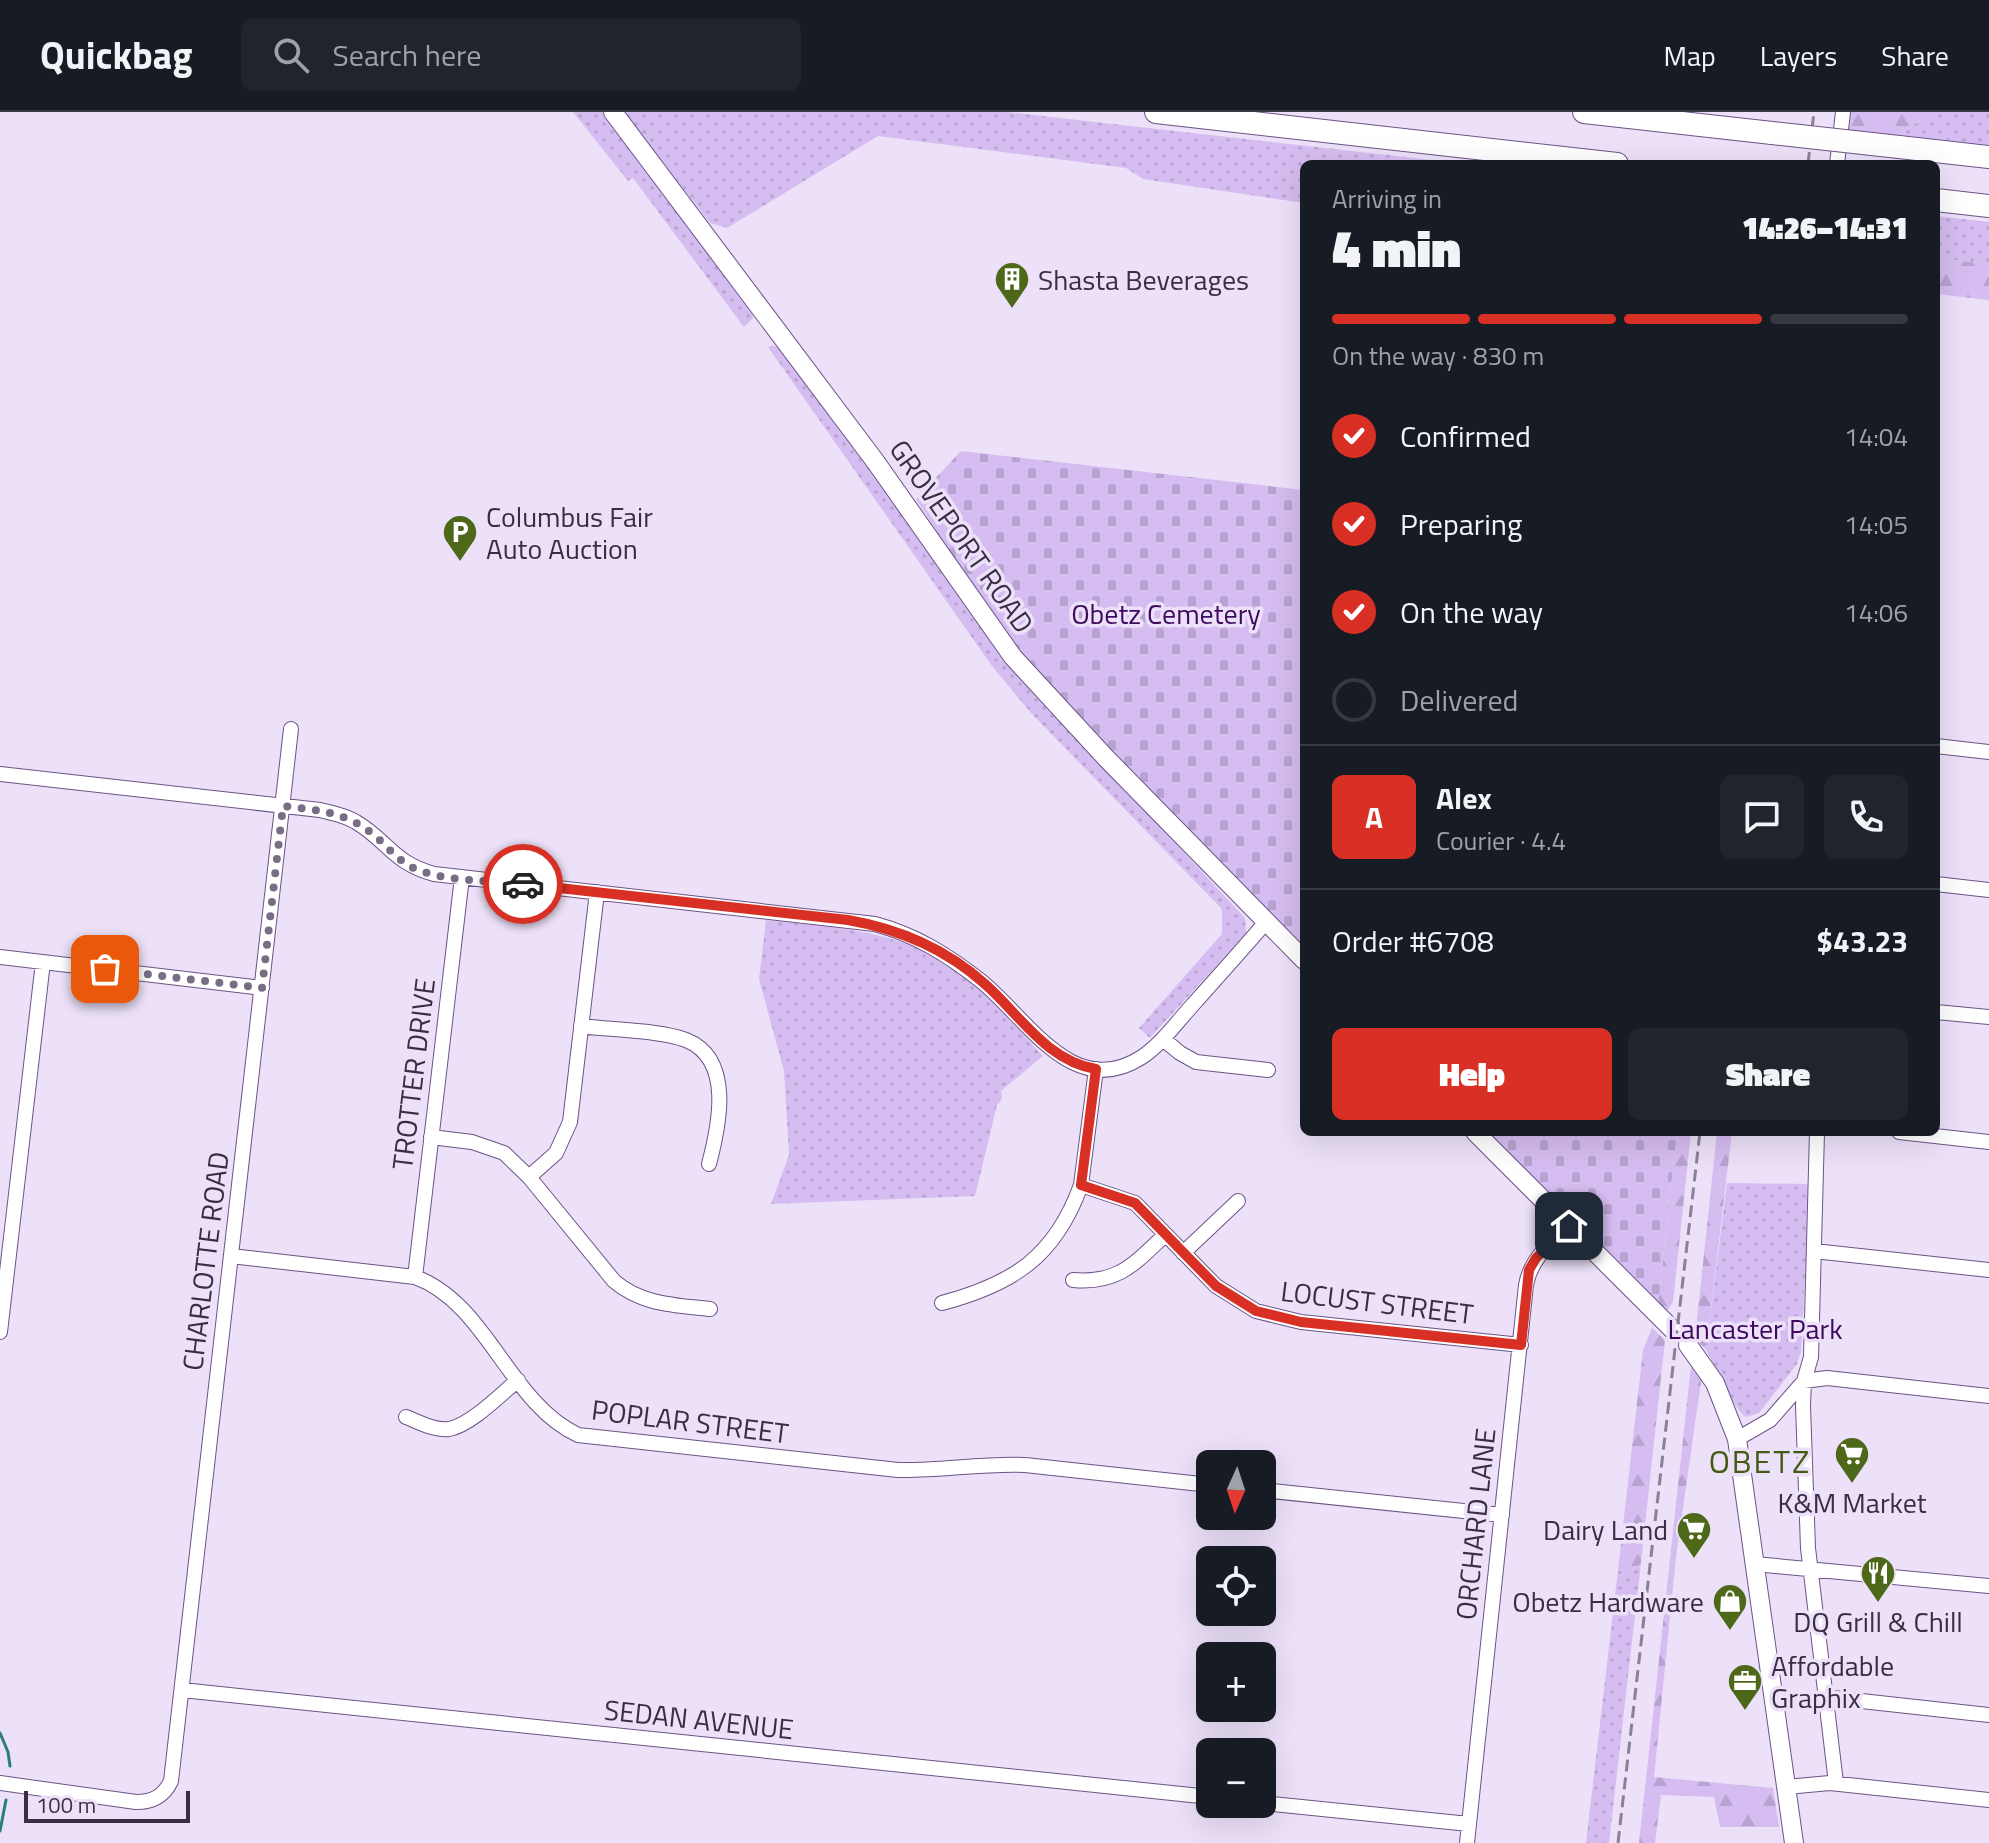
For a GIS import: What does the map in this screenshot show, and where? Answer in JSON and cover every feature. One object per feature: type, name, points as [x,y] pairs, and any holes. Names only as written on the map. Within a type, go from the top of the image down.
[{"type":"highway","points":[[1156,112],[1582,160]]},
{"type":"highway","points":[[1584,112],[1989,157]]},
{"type":"highway","points":[[1940,200],[1989,206]]},
{"type":"main road","name":"GROVEPORT ROAD","points":[[613,112],[875,461],[1013,657],[1097,749],[1300,956]]},
{"type":"main road","points":[[1479,1136],[1674,1331]]},
{"type":"main road","points":[[1688,1345],[1715,1383],[1737,1439],[1794,1843]]},
{"type":"street","points":[[1837,160],[1843,112]]},
{"type":"street","name":"CHARLOTTE ROAD","points":[[0,1783],[136,1802],[149,1801],[160,1795],[171,1781],[291,729]]},
{"type":"street","points":[[1940,746],[1989,752]]},
{"type":"street","points":[[0,774],[341,815],[374,835],[405,863],[434,874],[848,920],[900,931],[959,963],[1060,1056],[1082,1067],[1096,1069],[1127,1065],[1163,1039],[1266,922]]},
{"type":"street","name":"TROTTER DRIVE","points":[[415,1277],[462,877]]},
{"type":"street","points":[[1940,884],[1989,890]]},
{"type":"street","points":[[529,1177],[556,1153],[567,1133],[597,892]]},
{"type":"street","points":[[0,957],[262,988]]},
{"type":"street","points":[[0,1332],[43,962]]},
{"type":"street","points":[[1940,1012],[1989,1017]]},
{"type":"street","points":[[581,1026],[673,1036],[695,1044],[704,1052],[711,1061],[718,1083],[718,1129],[709,1164]]},
{"type":"street","points":[[1163,1039],[1196,1062],[1268,1070]]},
{"type":"street","points":[[942,1303],[999,1285],[1032,1261],[1057,1234],[1081,1185],[1096,1069]]},
{"type":"street","points":[[1737,1439],[1770,1420],[1804,1381],[1811,1363],[1817,1136]]},
{"type":"street","points":[[1935,1136],[1989,1142]]},
{"type":"street","points":[[431,1137],[472,1142],[496,1149],[513,1160],[614,1281],[625,1290],[649,1302],[710,1309]]},
{"type":"street","name":"LOCUST STREET","points":[[1081,1185],[1135,1203],[1216,1286],[1256,1311],[1301,1322],[1521,1345]]},
{"type":"street","points":[[1183,1253],[1238,1201]]},
{"type":"street","name":"ORCHARD LANE","points":[[1467,1843],[1529,1270],[1536,1258],[1569,1226]]},
{"type":"street","points":[[1073,1280],[1105,1280],[1119,1274],[1165,1235]]},
{"type":"street","points":[[1814,1251],[1989,1270]]},
{"type":"street","name":"POPLAR STREET","points":[[231,1256],[415,1277],[428,1282],[449,1296],[544,1410],[565,1429],[591,1438],[898,1470],[1015,1465],[1196,1484]]},
{"type":"street","points":[[1804,1381],[1827,1378],[1989,1396]]},
{"type":"street","points":[[406,1417],[430,1427],[448,1429],[462,1424],[518,1380]]},
{"type":"street","points":[[1804,1381],[1810,1568],[1836,1783]]},
{"type":"street","points":[[1276,1491],[1502,1515]]},
{"type":"street","points":[[1755,1564],[1989,1586]]},
{"type":"street","name":"SEDAN AVENUE","points":[[182,1690],[1196,1796]]},
{"type":"street","points":[[1825,1697],[1989,1715]]},
{"type":"street","points":[[1786,1787],[1836,1783],[1989,1800]]},
{"type":"street","points":[[1276,1804],[1469,1824]]},
{"type":"green space","points":[[573,112],[602,112],[752,310],[753,318],[744,327],[633,178],[628,181]]},
{"type":"green space","points":[[624,112],[1007,112],[1432,160],[1300,160],[1300,202],[1143,179],[1126,168],[878,136],[727,228],[710,223]]},
{"type":"green space","points":[[1851,112],[1934,112],[1897,135],[1849,130]]},
{"type":"green space","points":[[1934,112],[1989,112],[1989,145],[1897,135]]},
{"type":"green space","points":[[1940,216],[1989,222],[1989,264],[1940,258]]},
{"type":"green space","points":[[1940,258],[1989,264],[1989,300],[1940,294]]},
{"type":"green space","points":[[773,345],[781,350],[1031,688],[1245,918],[1246,933],[1150,1038],[1139,1028],[1222,934],[1222,909],[1031,713],[992,666],[768,347]]},
{"type":"green space","name":"Obetz Cemetery","points":[[961,451],[1300,490],[1300,945],[1049,689],[988,612],[916,499]]},
{"type":"green space","points":[[766,920],[876,935],[928,953],[975,984],[1043,1056],[1001,1091],[1002,1099],[997,1105],[975,1196],[771,1204],[789,1155],[784,1071],[759,979]]},
{"type":"green space","points":[[1490,1136],[1677,1136],[1658,1305]]},
{"type":"green space","points":[[1677,1136],[1691,1136],[1673,1302],[1666,1313],[1658,1305]]},
{"type":"green space","points":[[1717,1136],[1732,1136],[1706,1350],[1695,1338]]},
{"type":"green space","name":"Lancaster Park","points":[[1727,1183],[1810,1184],[1801,1352],[1797,1364],[1759,1413],[1746,1417],[1730,1397],[1706,1350]]},
{"type":"green space","points":[[1652,1328],[1665,1340],[1641,1563],[1628,1575],[1618,1570],[1643,1350]]},
{"type":"green space","points":[[1691,1366],[1702,1375],[1676,1557],[1654,1777],[1773,1788],[1779,1827],[1720,1827],[1714,1797],[1661,1795],[1655,1843],[1639,1843]]},
{"type":"green space","points":[[1641,1563],[1609,1843],[1586,1843],[1618,1570],[1628,1575]]},
{"type":"waterway","points":[[0,1733],[10,1766]]},
{"type":"waterway","points":[[0,1831],[6,1800]]},
{"type":"railway","points":[[1808,160],[1814,112]]},
{"type":"railway","points":[[1618,1843],[1700,1136]]},
{"type":"way so far","points":[[105,969],[262,988],[283,806],[320,810],[356,822],[394,855],[418,870],[523,884]]},
{"type":"place","name":"Shasta Beverages","points":[[1012,310]]},
{"type":"place","name":"Columbus Fair Auto Auction","points":[[460,563]]},
{"type":"place","name":"K&M Market","points":[[1852,1485]]},
{"type":"place","name":"Dairy Land","points":[[1694,1560]]},
{"type":"place","name":"DQ Grill & Chill","points":[[1878,1604]]},
{"type":"place","name":"Obetz Hardware","points":[[1730,1632]]},
{"type":"place","name":"Affordable Graphix","points":[[1745,1712]]},
{"type":"district","name":"OBETZ","points":[[1760,1461]]},
{"type":"route","points":[[523,884],[875,924],[900,931],[940,950],[986,985],[1050,1049],[1070,1062],[1096,1069],[1081,1185],[1135,1203],[1216,1286],[1256,1311],[1301,1322],[1521,1345],[1529,1270],[1536,1258],[1569,1226]]}]
